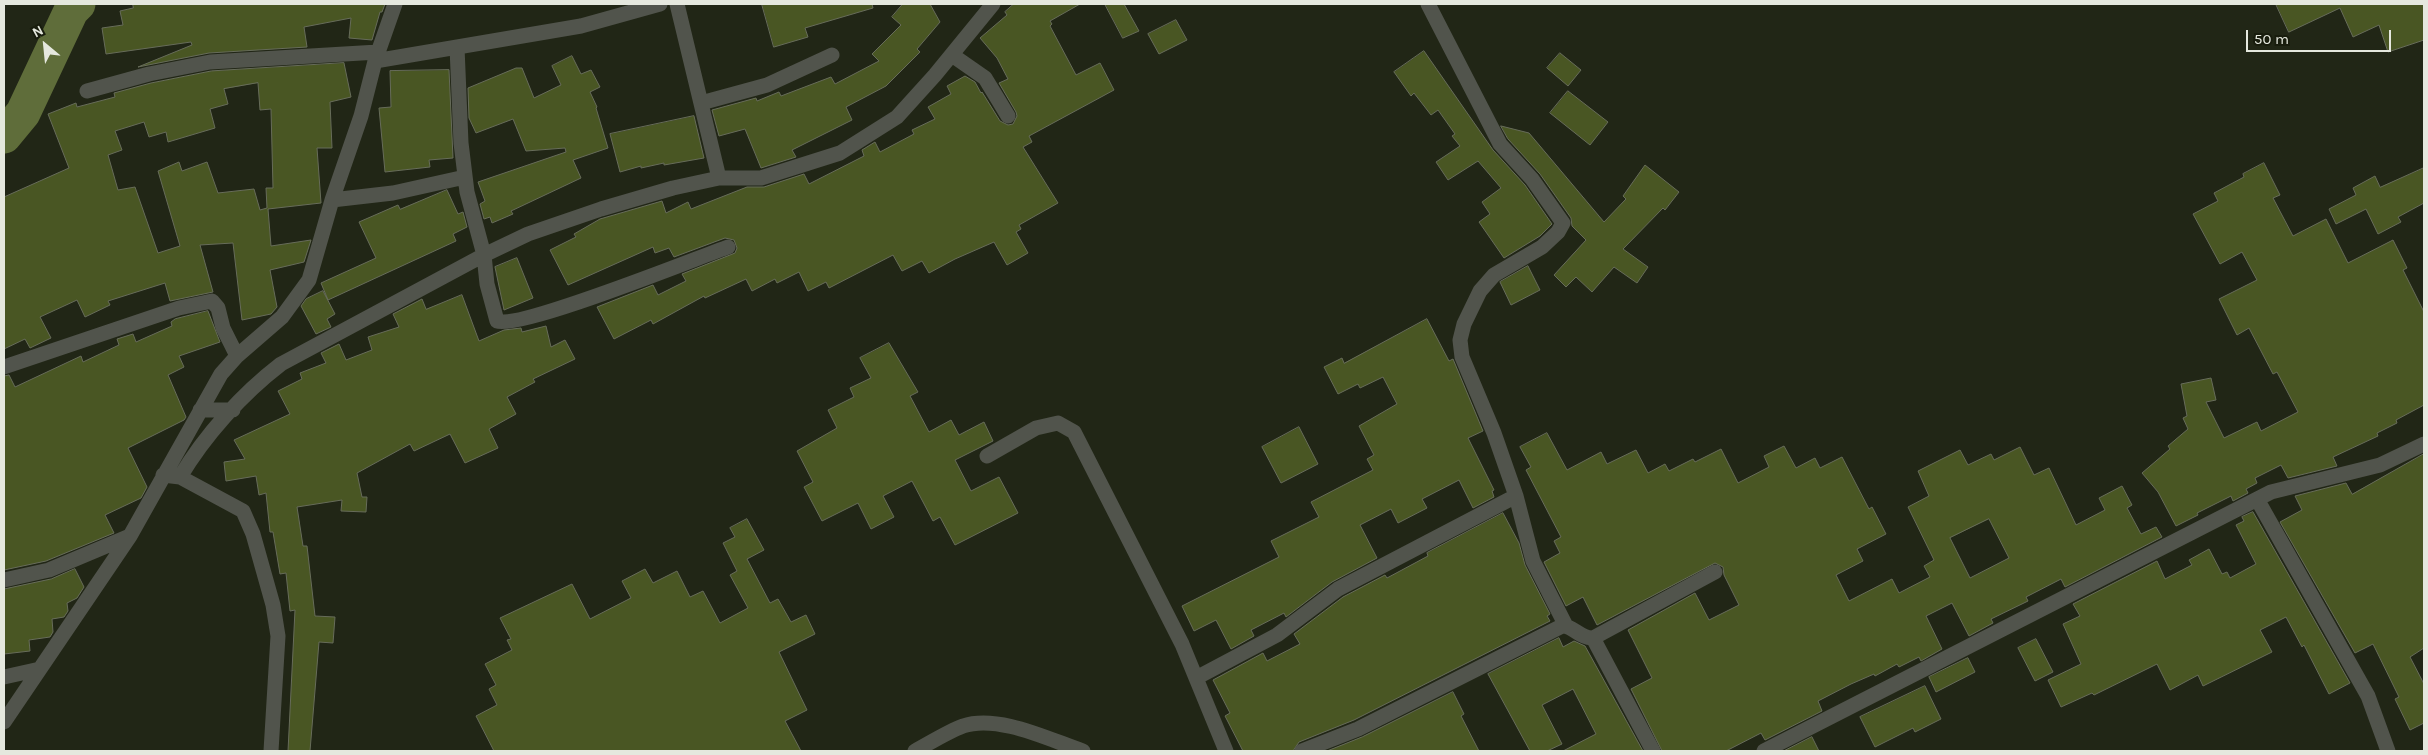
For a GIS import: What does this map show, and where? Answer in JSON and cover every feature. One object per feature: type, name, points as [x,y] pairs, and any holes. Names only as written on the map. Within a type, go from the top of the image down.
[{"type":"street","points":[[4,722],[130,536],[222,374],[237,356],[282,317],[309,280],[332,200],[361,116],[376,57],[395,4]]},
{"type":"street","points":[[86,90],[149,74],[210,62],[376,57],[457,47],[581,26],[660,4]]},
{"type":"street","points":[[678,4],[719,178]]},
{"type":"street","points":[[180,477],[194,453],[257,382],[281,364],[484,255],[528,234],[601,209],[673,188],[719,178],[760,178],[840,153],[896,117],[952,55],[993,4]]},
{"type":"street","points":[[1428,4],[1500,144],[1532,179],[1563,223],[1558,232],[1542,247],[1494,275],[1480,291],[1464,324],[1460,340],[1462,357],[1494,433],[1516,496],[1533,561],[1566,626],[1588,638],[1593,638],[1716,572]]},
{"type":"street","points":[[457,47],[461,143],[465,177],[484,255],[487,284],[496,318],[504,323],[556,310],[728,246]]},
{"type":"street","points":[[701,103],[767,85],[832,55]]},
{"type":"street","points":[[952,55],[985,78],[1008,116]]},
{"type":"street","points":[[332,200],[393,193],[465,177]]},
{"type":"street","points":[[4,368],[179,308],[212,301],[218,308],[223,328],[237,356]]},
{"type":"street","points":[[200,410],[233,410]]},
{"type":"street","points":[[987,456],[1036,428],[1058,423],[1074,432],[1182,644],[1226,751]]},
{"type":"street","points":[[1764,751],[2271,492],[2380,465],[2424,444]]},
{"type":"street","points":[[163,475],[180,477],[243,511],[254,534],[273,604],[278,636],[271,751]]},
{"type":"street","points":[[1196,678],[1277,634],[1338,589],[1516,496]]},
{"type":"street","points":[[2257,499],[2368,696],[2388,751]]},
{"type":"street","points":[[4,580],[49,570],[130,536]]},
{"type":"street","points":[[1302,751],[1358,729],[1440,686],[1566,626]]},
{"type":"street","points":[[1593,638],[1653,751]]},
{"type":"street","points":[[4,677],[40,669]]},
{"type":"street","points":[[915,751],[964,726],[986,723],[1007,725],[1084,751]]},
{"type":"building","points":[[133,4],[385,4],[382,12],[380,12],[372,40],[349,38],[351,18],[304,27],[307,47],[209,53],[138,67],[192,45],[191,42],[106,54],[102,28],[123,25],[120,11],[133,8]]},
{"type":"building","points":[[762,4],[872,4],[873,8],[805,28],[808,37],[774,47]]},
{"type":"building","points":[[903,4],[930,4],[940,22],[917,49],[920,52],[886,86],[846,107],[852,120],[792,150],[796,157],[761,168],[745,129],[719,136],[712,110],[756,98],[757,101],[779,92],[781,96],[831,77],[835,84],[879,61],[872,54],[901,25],[892,17]]},
{"type":"building","points":[[1014,4],[1080,4],[1050,21],[1052,24],[1050,26],[1076,75],[1100,63],[1114,90],[1029,136],[1032,142],[1023,147],[1058,203],[1019,225],[1021,229],[1016,232],[1028,253],[1007,265],[994,242],[929,273],[922,261],[902,271],[893,255],[829,288],[826,282],[808,291],[799,272],[777,283],[775,279],[752,291],[746,279],[705,298],[704,296],[653,324],[651,320],[614,339],[597,307],[653,285],[658,295],[686,281],[682,274],[735,253],[737,248],[734,240],[725,238],[674,257],[669,248],[655,253],[653,247],[568,285],[550,250],[576,237],[574,234],[600,219],[662,201],[666,213],[688,202],[691,209],[747,187],[764,187],[804,174],[809,184],[864,156],[862,150],[875,142],[880,152],[914,134],[912,130],[935,119],[928,107],[951,94],[947,86],[965,76],[975,82],[1000,121],[1008,125],[1013,124],[1017,116],[1016,112],[999,83],[1008,79],[997,58],[980,38],[1007,15],[1005,12]]},
{"type":"building","points":[[1105,4],[1124,4],[1139,31],[1123,38]]},
{"type":"building","points":[[2276,4],[2424,4],[2424,40],[2388,52],[2379,25],[2353,37],[2340,8],[2289,32]]},
{"type":"building","points":[[1176,20],[1187,40],[1159,54],[1148,34]]},
{"type":"building","points":[[1424,51],[1493,150],[1525,185],[1552,224],[1540,236],[1504,258],[1479,222],[1490,214],[1482,202],[1501,188],[1478,161],[1448,180],[1436,162],[1460,146],[1452,136],[1455,134],[1438,110],[1431,115],[1414,93],[1411,96],[1394,72]]},
{"type":"building","points":[[1560,53],[1581,70],[1568,86],[1547,68]]},
{"type":"building","points":[[572,56],[581,74],[591,70],[600,87],[590,92],[597,107],[608,148],[573,160],[581,178],[511,211],[513,214],[492,223],[490,217],[484,219],[480,204],[485,201],[478,182],[566,152],[565,148],[526,151],[513,119],[476,133],[469,118],[468,88],[516,68],[522,68],[534,98],[561,85],[552,66]]},
{"type":"building","points":[[344,63],[351,97],[330,102],[332,148],[317,148],[321,203],[268,209],[271,246],[311,240],[304,262],[270,270],[277,307],[271,314],[242,320],[233,243],[200,245],[213,292],[170,301],[165,283],[108,301],[110,305],[85,317],[77,300],[40,317],[51,338],[30,348],[25,339],[4,349],[4,197],[69,168],[48,114],[76,103],[77,107],[115,97],[114,93],[151,83],[211,71]],"holes":[[[258,83],[260,110],[271,109],[273,188],[266,188],[267,208],[260,210],[254,189],[218,193],[207,162],[182,171],[179,162],[158,171],[180,246],[158,253],[135,187],[118,190],[108,155],[122,150],[115,131],[144,122],[149,137],[166,132],[168,142],[215,128],[210,109],[228,104],[224,89]]]},
{"type":"building","points":[[449,70],[453,158],[429,160],[430,167],[385,172],[379,108],[391,107],[390,71]]},
{"type":"building","points":[[1568,91],[1608,122],[1590,145],[1550,113]]},
{"type":"building","points":[[694,116],[704,158],[641,168],[641,166],[620,172],[610,134]]},
{"type":"building","points":[[1501,126],[1529,133],[1604,222],[1626,199],[1623,196],[1645,165],[1679,192],[1665,210],[1663,208],[1623,249],[1648,267],[1637,283],[1614,267],[1592,292],[1576,277],[1566,287],[1554,275],[1586,240],[1572,226],[1571,218],[1540,174],[1508,139]]},
{"type":"building","points":[[2264,163],[2280,195],[2273,198],[2293,236],[2326,219],[2348,263],[2393,240],[2407,268],[2403,270],[2424,312],[2424,405],[2396,420],[2397,423],[2377,433],[2378,436],[2333,457],[2337,466],[2288,478],[2281,465],[2255,478],[2257,483],[2246,489],[2248,493],[2233,501],[2231,496],[2176,526],[2158,492],[2142,473],[2170,449],[2168,446],[2188,429],[2183,418],[2187,416],[2181,384],[2211,378],[2216,400],[2206,402],[2224,438],[2257,422],[2261,431],[2298,412],[2277,372],[2273,374],[2249,328],[2237,335],[2219,299],[2257,280],[2242,252],[2220,264],[2193,214],[2218,201],[2214,193],[2244,177],[2243,174]]},
{"type":"building","points":[[2424,168],[2424,203],[2398,217],[2401,222],[2378,234],[2366,209],[2336,224],[2329,209],[2356,195],[2353,188],[2375,176],[2380,187]]},
{"type":"building","points":[[447,190],[458,214],[463,212],[467,227],[453,234],[456,241],[328,300],[321,283],[376,258],[359,222],[398,205],[400,209]]},
{"type":"building","points":[[517,258],[533,298],[504,310],[495,267]]},
{"type":"building","points":[[1528,266],[1540,290],[1511,305],[1500,282]]},
{"type":"building","points":[[323,291],[335,314],[327,319],[331,327],[316,334],[301,306],[306,299]]},
{"type":"building","points":[[462,295],[479,341],[504,330],[521,328],[522,332],[546,326],[551,347],[565,340],[575,359],[533,379],[535,382],[507,397],[516,414],[489,429],[498,448],[465,463],[450,434],[414,451],[410,444],[357,473],[362,497],[367,497],[366,512],[341,511],[342,500],[297,507],[303,546],[307,546],[315,616],[335,617],[333,643],[319,642],[310,751],[288,751],[295,610],[290,611],[286,573],[280,574],[273,532],[270,532],[266,493],[259,495],[256,476],[226,481],[224,462],[245,459],[234,440],[290,414],[278,391],[302,379],[300,373],[326,363],[321,353],[339,344],[346,360],[372,350],[368,337],[399,327],[393,314],[422,299],[426,309]]},
{"type":"building","points":[[208,311],[220,342],[179,356],[184,367],[168,375],[186,417],[184,420],[128,448],[147,487],[141,498],[105,515],[114,533],[46,561],[4,570],[4,376],[9,375],[15,387],[81,356],[83,362],[119,345],[117,339],[133,334],[136,342],[172,326],[171,322],[175,319]]},
{"type":"building","points":[[1427,319],[1449,361],[1453,359],[1483,431],[1468,438],[1494,490],[1492,491],[1494,497],[1473,508],[1459,480],[1422,499],[1427,508],[1398,523],[1391,509],[1360,525],[1377,558],[1332,582],[1286,617],[1284,613],[1251,630],[1254,636],[1231,649],[1216,620],[1194,631],[1182,606],[1279,557],[1271,541],[1319,517],[1311,502],[1373,470],[1367,459],[1374,455],[1359,426],[1397,404],[1383,377],[1360,388],[1358,384],[1338,394],[1324,367],[1342,358],[1344,363]]},
{"type":"building","points":[[889,343],[918,392],[910,396],[929,432],[951,420],[959,435],[984,422],[993,441],[955,460],[971,491],[999,477],[1018,513],[955,545],[940,517],[933,521],[912,481],[883,496],[894,517],[871,529],[858,503],[822,521],[804,487],[813,482],[797,451],[837,428],[828,410],[854,397],[850,388],[871,378],[860,358]]},
{"type":"building","points":[[1299,427],[1318,464],[1281,483],[1262,447]]},
{"type":"building","points":[[1547,433],[1567,470],[1601,452],[1607,464],[1636,450],[1648,473],[1665,464],[1669,471],[1693,459],[1695,462],[1721,449],[1738,483],[1769,467],[1764,456],[1784,446],[1796,468],[1815,458],[1820,468],[1842,457],[1869,509],[1872,507],[1886,534],[1857,549],[1863,561],[1836,575],[1849,601],[1892,579],[1899,593],[1930,577],[1924,566],[1934,560],[1908,507],[1929,496],[1918,471],[1960,450],[1968,465],[1991,454],[1994,460],[2020,447],[2034,475],[2049,468],[2076,525],[2105,510],[2099,498],[2122,486],[2132,505],[2127,508],[2141,534],[2156,527],[2162,537],[2065,587],[2061,579],[2026,597],[2028,601],[1991,619],[1993,623],[1969,636],[1952,603],[1926,616],[1942,649],[1921,661],[1919,657],[1899,667],[1897,664],[1875,676],[1874,674],[1851,684],[1818,701],[1822,711],[1765,740],[1761,733],[1726,751],[1662,751],[1631,689],[1652,678],[1628,630],[1695,593],[1709,620],[1739,605],[1724,575],[1723,567],[1715,563],[1597,625],[1583,597],[1566,606],[1544,562],[1560,553],[1554,541],[1561,537],[1526,470],[1531,467],[1520,447]],"holes":[[[1989,519],[2009,558],[1970,578],[1950,538]]]},
{"type":"building","points":[[2424,454],[2424,648],[2410,657],[2424,684],[2424,723],[2410,730],[2395,699],[2399,697],[2373,644],[2355,653],[2280,522],[2302,510],[2295,496],[2346,483],[2352,494]]},
{"type":"building","points":[[2253,512],[2350,683],[2329,694],[2304,645],[2302,647],[2286,617],[2260,630],[2272,652],[2203,686],[2198,675],[2170,690],[2157,664],[2094,695],[2092,693],[2061,707],[2048,680],[2081,664],[2063,624],[2080,616],[2073,604],[2157,561],[2165,579],[2192,565],[2189,560],[2209,549],[2222,574],[2227,572],[2230,578],[2256,564],[2236,525],[2244,521],[2242,517]]},
{"type":"building","points":[[1503,513],[1519,543],[1525,565],[1550,614],[1547,616],[1550,621],[1354,720],[1299,742],[1293,751],[1243,751],[1225,716],[1230,713],[1213,680],[1263,653],[1267,661],[1300,644],[1294,634],[1343,597],[1385,575],[1387,578],[1428,556],[1427,553]]},
{"type":"building","points":[[747,519],[764,550],[747,559],[770,603],[778,599],[791,622],[806,615],[815,634],[779,652],[807,710],[785,721],[801,751],[494,751],[476,716],[497,705],[489,689],[496,685],[485,664],[512,650],[507,640],[511,639],[500,618],[572,584],[590,619],[631,598],[622,581],[645,569],[653,583],[677,571],[690,597],[703,591],[720,623],[748,608],[730,575],[737,571],[723,543],[735,537],[730,528]]},
{"type":"building","points":[[75,569],[84,587],[77,598],[67,603],[68,611],[64,617],[52,619],[53,632],[50,637],[29,640],[30,651],[4,654],[4,589],[51,579]]},
{"type":"building","points":[[1559,638],[1563,647],[1574,641],[1585,646],[1643,751],[1563,751],[1596,734],[1573,689],[1542,705],[1562,744],[1547,751],[1530,751],[1488,674]]},
{"type":"building","points":[[2036,639],[2053,672],[2035,681],[2018,648]]},
{"type":"building","points":[[1968,658],[1975,672],[1936,692],[1929,677]]},
{"type":"building","points":[[1925,686],[1941,719],[1915,732],[1913,728],[1875,747],[1860,717]]},
{"type":"building","points":[[1453,692],[1464,714],[1461,716],[1479,751],[1327,751],[1362,737]]},
{"type":"building","points":[[1812,737],[1819,751],[1784,751]]},
{"type":"waterway","points":[[4,136],[23,113],[71,11],[78,4]]}]
